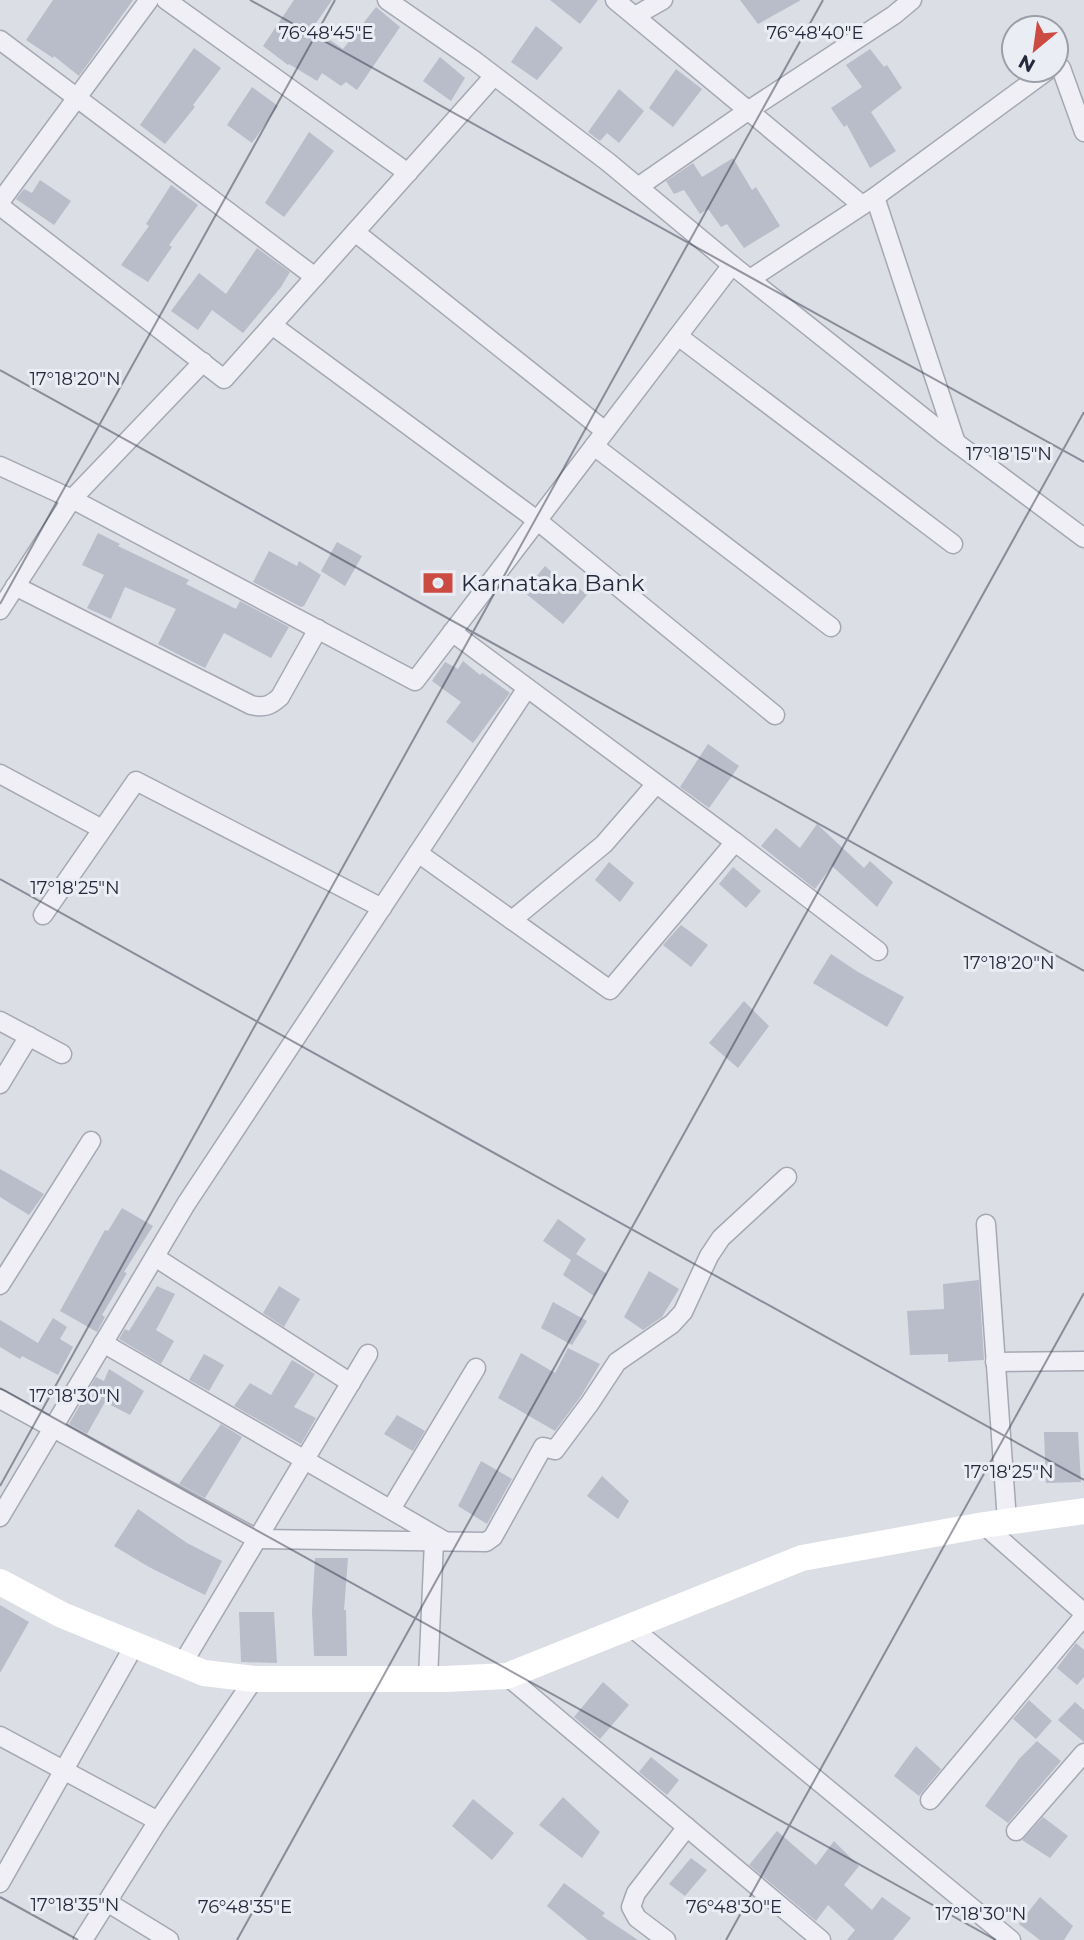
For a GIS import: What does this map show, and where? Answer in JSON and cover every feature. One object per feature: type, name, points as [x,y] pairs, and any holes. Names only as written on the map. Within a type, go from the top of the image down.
[{"type":"street","points":[[149,0],[0,204],[224,379],[495,76]]},
{"type":"street","points":[[166,0],[408,173]]},
{"type":"street","points":[[387,0],[495,76],[638,187],[956,443],[1084,538]]},
{"type":"street","points":[[615,0],[749,110],[869,201],[956,443]]},
{"type":"street","points":[[635,16],[663,0]]},
{"type":"street","points":[[638,187],[894,15],[912,0]]},
{"type":"street","points":[[0,40],[315,277]]},
{"type":"street","points":[[750,279],[869,201],[1029,84]]},
{"type":"street","points":[[1067,84],[1084,132]]},
{"type":"street","points":[[355,232],[605,431]]},
{"type":"street","points":[[0,466],[72,499],[415,681],[732,265]]},
{"type":"street","points":[[272,325],[538,522],[775,715]]},
{"type":"street","points":[[678,336],[953,544]]},
{"type":"street","points":[[0,610],[72,499],[203,362]]},
{"type":"street","points":[[594,446],[831,627]]},
{"type":"street","points":[[15,586],[251,705],[263,708],[280,697],[318,629]]},
{"type":"street","points":[[452,632],[878,951]]},
{"type":"street","points":[[0,1517],[187,1204],[527,688]]},
{"type":"street","points":[[0,775],[103,829]]},
{"type":"street","points":[[43,915],[136,781],[382,908]]},
{"type":"street","points":[[512,920],[596,851],[656,784]]},
{"type":"street","points":[[418,853],[610,990],[734,842]]},
{"type":"street","points":[[0,1021],[62,1054]]},
{"type":"street","points":[[0,1084],[29,1036]]},
{"type":"street","points":[[0,1285],[90,1141]]},
{"type":"street","points":[[0,1399],[257,1539],[486,1542],[493,1536],[543,1447],[555,1450],[617,1362],[683,1312],[709,1256],[721,1238],[787,1177]]},
{"type":"street","points":[[930,1800],[1084,1614],[995,1523],[995,1362],[986,1224]]},
{"type":"street","points":[[155,1257],[351,1383]]},
{"type":"street","points":[[103,1343],[391,1509],[439,1541]]},
{"type":"street","points":[[181,1666],[369,1354]]},
{"type":"street","points":[[995,1362],[1084,1361]]},
{"type":"street","points":[[391,1509],[476,1368]]},
{"type":"street","points":[[0,1582],[62,1615],[181,1666],[204,1673],[254,1679],[437,1679],[499,1676],[566,1654],[802,1558],[995,1523],[1084,1511]]},
{"type":"street","points":[[437,1679],[439,1541]]},
{"type":"street","points":[[630,1626],[1011,1940]]},
{"type":"street","points":[[0,1883],[135,1646]]},
{"type":"street","points":[[499,1676],[821,1940]]},
{"type":"street","points":[[83,1940],[158,1821],[254,1679]]},
{"type":"street","points":[[0,1736],[158,1821]]},
{"type":"street","points":[[1016,1831],[1084,1753]]},
{"type":"street","points":[[666,1940],[637,1918],[631,1907],[636,1892],[687,1828]]},
{"type":"street","points":[[107,1902],[169,1940]]},
{"type":"building","points":[[53,0],[133,0],[79,76],[54,56],[53,58],[26,40]]},
{"type":"building","points":[[294,0],[332,0],[314,29],[343,49],[376,7],[400,27],[357,90],[346,82],[341,86],[322,73],[317,81],[288,65],[263,46]]},
{"type":"building","points":[[550,0],[598,0],[580,24]]},
{"type":"building","points":[[740,0],[801,0],[758,24]]},
{"type":"building","points":[[536,26],[563,48],[537,80],[511,62]]},
{"type":"building","points":[[194,48],[221,68],[193,105],[195,107],[165,144],[140,125]]},
{"type":"building","points":[[870,49],[884,67],[887,65],[902,88],[871,112],[896,151],[870,168],[847,125],[844,127],[831,108],[862,87],[846,65]]},
{"type":"building","points":[[440,57],[465,78],[451,101],[423,81]]},
{"type":"building","points":[[676,69],[702,89],[673,127],[649,108]]},
{"type":"building","points":[[252,87],[278,106],[252,143],[227,125]]},
{"type":"building","points":[[619,89],[644,111],[619,143],[607,133],[600,141],[588,132]]},
{"type":"building","points":[[309,132],[334,151],[284,217],[265,203]]},
{"type":"building","points":[[733,158],[752,190],[756,187],[780,226],[744,248],[727,224],[721,227],[708,209],[700,214],[684,190],[674,194],[666,181],[693,163],[702,177]]},
{"type":"building","points":[[40,180],[71,201],[54,225],[16,199],[24,189],[32,193]]},
{"type":"building","points":[[171,185],[198,205],[169,245],[172,247],[148,282],[121,265],[149,226],[146,224]]},
{"type":"building","points":[[257,248],[290,272],[243,333],[212,310],[198,330],[171,311],[199,273],[226,294]]},
{"type":"building","points":[[98,533],[120,544],[118,546],[189,580],[186,584],[236,609],[240,601],[289,627],[271,658],[224,633],[205,668],[158,644],[176,609],[125,587],[111,619],[87,608],[104,575],[82,565]]},
{"type":"building","points":[[337,542],[362,556],[345,586],[321,571]]},
{"type":"building","points":[[269,551],[297,566],[299,561],[321,575],[304,606],[301,607],[253,582]]},
{"type":"building","points":[[545,566],[567,586],[570,581],[587,595],[563,624],[524,592]]},
{"type":"building","points":[[463,661],[510,693],[473,743],[446,722],[461,702],[432,681],[445,662],[458,669]]},
{"type":"building","points":[[708,744],[739,766],[709,808],[680,787]]},
{"type":"building","points":[[817,824],[864,868],[870,861],[893,882],[877,907],[832,866],[815,889],[761,846],[776,828],[800,848]]},
{"type":"building","points":[[609,862],[634,883],[620,902],[595,880]]},
{"type":"building","points":[[733,867],[761,891],[746,908],[719,884]]},
{"type":"building","points":[[681,925],[708,945],[691,967],[663,945]]},
{"type":"building","points":[[831,954],[904,997],[887,1027],[813,983]]},
{"type":"building","points":[[744,1001],[769,1026],[738,1068],[709,1043]]},
{"type":"building","points":[[0,1169],[44,1194],[29,1215],[0,1197]]},
{"type":"building","points":[[122,1208],[153,1226],[124,1272],[127,1273],[102,1315],[105,1317],[97,1332],[60,1311],[105,1230],[108,1231]]},
{"type":"building","points":[[558,1219],[586,1239],[576,1254],[607,1274],[594,1296],[563,1275],[571,1260],[543,1241]]},
{"type":"building","points":[[649,1271],[679,1289],[662,1317],[643,1330],[624,1317]]},
{"type":"building","points":[[979,1280],[984,1360],[948,1362],[948,1354],[910,1355],[907,1311],[944,1309],[943,1284]]},
{"type":"building","points":[[157,1286],[175,1294],[156,1330],[174,1341],[161,1364],[119,1339],[125,1329],[129,1331]]},
{"type":"building","points":[[279,1286],[300,1299],[284,1327],[263,1313]]},
{"type":"building","points":[[553,1302],[587,1321],[572,1345],[541,1328]]},
{"type":"building","points":[[53,1318],[67,1327],[60,1339],[73,1347],[58,1375],[22,1356],[20,1359],[0,1347],[0,1320],[38,1343]]},
{"type":"building","points":[[568,1348],[600,1364],[555,1431],[498,1398],[521,1353],[555,1373]]},
{"type":"building","points":[[204,1354],[224,1365],[209,1391],[189,1380]]},
{"type":"building","points":[[292,1360],[315,1374],[294,1407],[316,1418],[301,1444],[234,1406],[250,1383],[271,1395]]},
{"type":"building","points":[[109,1369],[144,1391],[130,1415],[105,1402],[87,1434],[69,1424],[96,1377],[104,1381]]},
{"type":"building","points":[[397,1415],[425,1431],[413,1451],[384,1434]]},
{"type":"building","points":[[221,1424],[242,1437],[205,1498],[179,1484]]},
{"type":"building","points":[[1044,1432],[1078,1432],[1081,1482],[1046,1483]]},
{"type":"building","points":[[481,1461],[512,1479],[487,1524],[458,1506]]},
{"type":"building","points":[[602,1476],[629,1501],[618,1519],[587,1496]]},
{"type":"building","points":[[138,1509],[187,1543],[222,1561],[205,1595],[114,1546]]},
{"type":"building","points":[[315,1558],[348,1558],[344,1610],[347,1656],[314,1656],[312,1611]]},
{"type":"building","points":[[0,1605],[29,1622],[0,1673]]},
{"type":"building","points":[[239,1612],[274,1612],[277,1663],[241,1662]]},
{"type":"building","points":[[1076,1643],[1084,1650],[1084,1677],[1077,1685],[1057,1668]]},
{"type":"building","points":[[603,1682],[629,1705],[600,1739],[574,1717]]},
{"type":"building","points":[[1029,1700],[1052,1721],[1036,1739],[1013,1719]]},
{"type":"building","points":[[1075,1702],[1084,1710],[1084,1742],[1058,1720]]},
{"type":"building","points":[[1037,1741],[1061,1761],[1008,1823],[985,1806],[1019,1759]]},
{"type":"building","points":[[916,1746],[941,1769],[919,1796],[894,1776]]},
{"type":"building","points":[[651,1757],[679,1780],[667,1795],[639,1772]]},
{"type":"building","points":[[563,1797],[600,1832],[582,1858],[539,1825]]},
{"type":"building","points":[[473,1799],[514,1833],[492,1860],[452,1826]]},
{"type":"building","points":[[1043,1817],[1068,1836],[1050,1858],[1022,1840]]},
{"type":"building","points":[[777,1831],[816,1865],[834,1841],[859,1866],[844,1885],[872,1910],[882,1897],[911,1918],[893,1940],[847,1940],[855,1930],[828,1905],[816,1921],[749,1865]]},
{"type":"building","points":[[691,1858],[707,1870],[685,1896],[669,1884]]},
{"type":"building","points":[[564,1883],[605,1913],[602,1916],[638,1940],[588,1940],[547,1906]]},
{"type":"building","points":[[1040,1897],[1073,1926],[1064,1940],[1040,1940],[1019,1924]]},
{"type":"place","name":"Karnataka Bank","points":[[438,583]]}]
